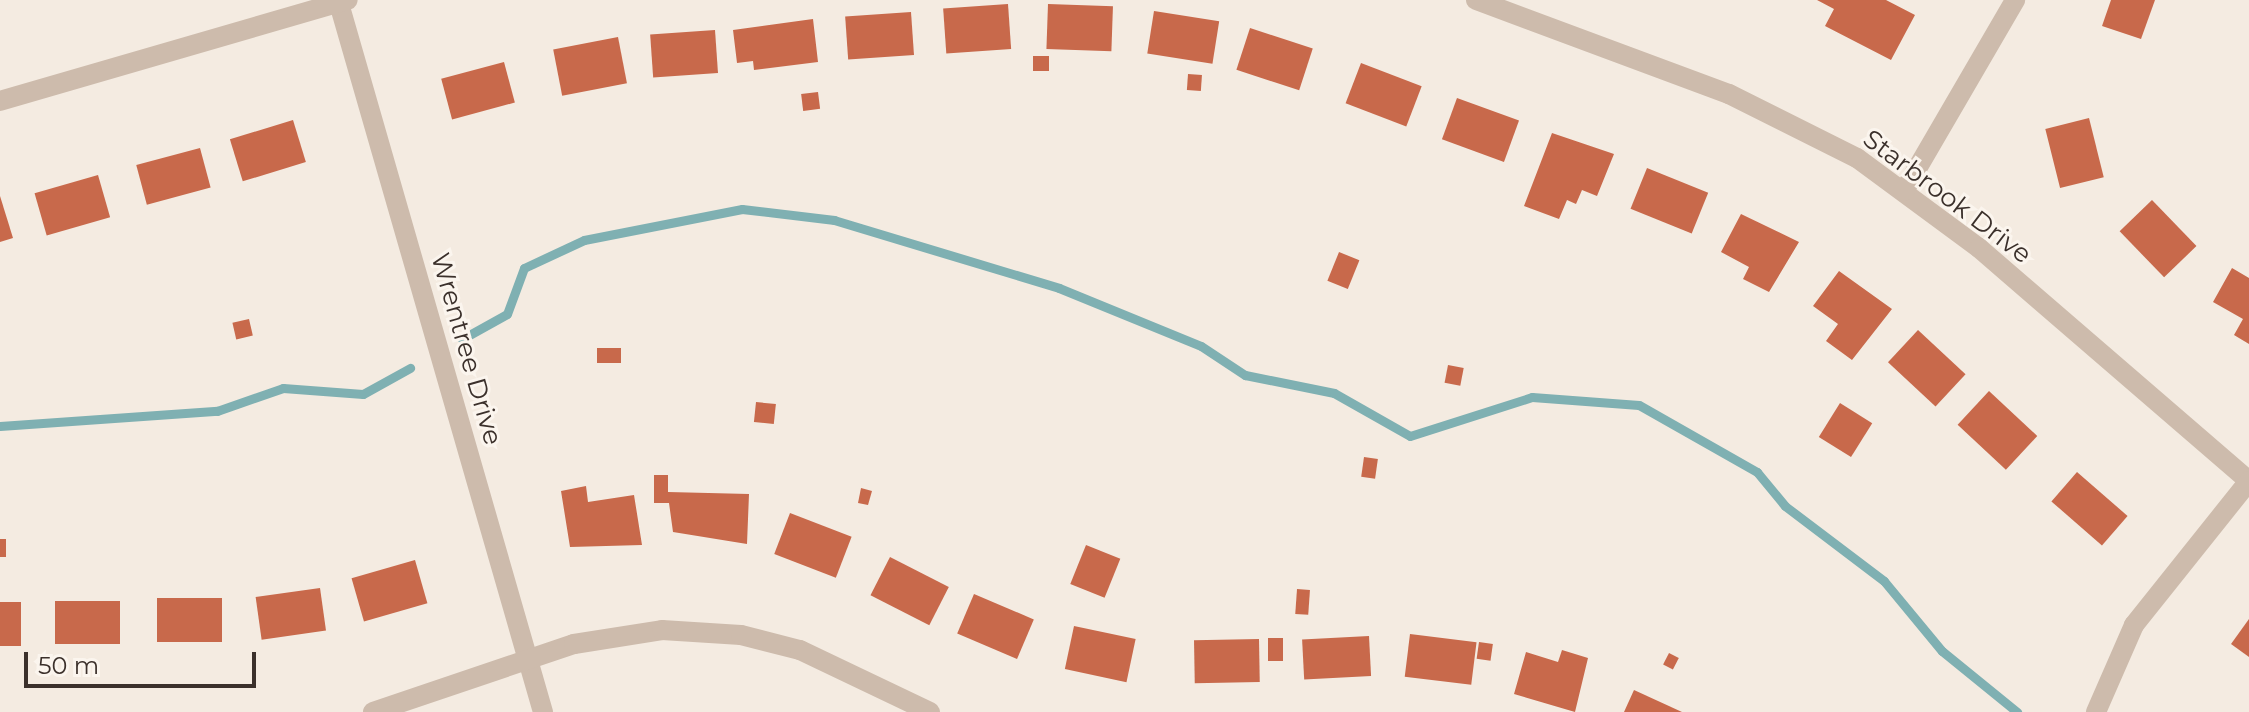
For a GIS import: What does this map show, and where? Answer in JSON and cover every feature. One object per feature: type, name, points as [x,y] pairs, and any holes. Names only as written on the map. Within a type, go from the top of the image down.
[{"type":"street","name":"Starbrook Drive","points":[[1476,0],[1773,113],[1904,191],[2249,481]]},
{"type":"street","points":[[1904,191],[2015,0]]},
{"type":"street","points":[[0,101],[342,1]]},
{"type":"street","name":"Wrentree Drive","points":[[342,1],[543,712]]},
{"type":"street","points":[[2096,712],[2134,625],[2249,481]]},
{"type":"street","points":[[373,712],[603,637],[710,631],[800,650],[930,712]]},
{"type":"building","points":[[1817,0],[1886,0],[1915,15],[1891,60],[1825,26],[1834,9]]},
{"type":"building","points":[[2111,0],[2155,0],[2141,39],[2102,26]]},
{"type":"building","points":[[1008,4],[1011,49],[946,53],[943,9]]},
{"type":"building","points":[[1048,4],[1113,6],[1111,51],[1046,49]]},
{"type":"building","points":[[1154,11],[1219,21],[1212,64],[1147,53]]},
{"type":"building","points":[[911,12],[914,55],[848,59],[845,17]]},
{"type":"building","points":[[813,19],[818,62],[754,70],[753,61],[737,63],[733,30]]},
{"type":"building","points":[[1250,28],[1313,48],[1299,90],[1236,70]]},
{"type":"building","points":[[715,30],[718,73],[653,77],[650,35]]},
{"type":"building","points":[[618,37],[627,83],[562,96],[553,50]]},
{"type":"building","points":[[1033,56],[1049,56],[1049,71],[1033,71]]},
{"type":"building","points":[[504,62],[515,103],[452,119],[441,79]]},
{"type":"building","points":[[1361,63],[1422,86],[1406,126],[1346,103]]},
{"type":"building","points":[[1188,74],[1202,75],[1201,91],[1187,90]]},
{"type":"building","points":[[818,92],[820,109],[803,111],[801,94]]},
{"type":"building","points":[[1457,98],[1519,121],[1504,162],[1442,139]]},
{"type":"building","points":[[2089,118],[2104,177],[2060,188],[2045,129]]},
{"type":"building","points":[[293,120],[306,162],[243,181],[230,139]]},
{"type":"building","points":[[1552,133],[1614,154],[1597,196],[1582,190],[1576,204],[1567,200],[1559,219],[1524,206]]},
{"type":"building","points":[[200,148],[211,188],[147,205],[136,165]]},
{"type":"building","points":[[1647,168],[1708,193],[1692,234],[1631,209]]},
{"type":"building","points":[[98,175],[110,217],[47,235],[35,193]]},
{"type":"building","points":[[0,196],[13,238],[0,242]]},
{"type":"building","points":[[2152,200],[2196,246],[2164,277],[2120,231]]},
{"type":"building","points":[[1741,214],[1799,242],[1769,292],[1743,279],[1749,267],[1721,252]]},
{"type":"building","points":[[1339,252],[1359,260],[1348,289],[1327,281]]},
{"type":"building","points":[[2232,268],[2249,278],[2249,344],[2234,335],[2243,319],[2213,302]]},
{"type":"building","points":[[1839,271],[1892,309],[1852,360],[1826,341],[1838,324],[1813,306]]},
{"type":"building","points":[[249,319],[253,336],[236,339],[232,323]]},
{"type":"building","points":[[1918,330],[1966,374],[1936,407],[1888,362]]},
{"type":"building","points":[[597,348],[621,348],[621,363],[597,363]]},
{"type":"building","points":[[1448,365],[1464,368],[1460,386],[1445,383]]},
{"type":"building","points":[[1989,391],[2037,436],[2006,470],[1958,425]]},
{"type":"building","points":[[756,402],[776,404],[774,424],[754,422]]},
{"type":"building","points":[[1840,403],[1872,423],[1851,457],[1819,437]]},
{"type":"building","points":[[1364,457],[1378,459],[1375,479],[1361,477]]},
{"type":"building","points":[[2077,472],[2128,516],[2102,545],[2051,501]]},
{"type":"building","points":[[654,475],[668,475],[668,492],[749,494],[747,544],[673,532],[669,503],[654,503]]},
{"type":"building","points":[[586,486],[588,502],[634,495],[642,545],[570,547],[561,491]]},
{"type":"building","points":[[861,488],[872,491],[868,505],[858,503]]},
{"type":"building","points":[[790,513],[852,537],[836,578],[774,554]]},
{"type":"building","points":[[0,539],[6,539],[6,557],[0,557]]},
{"type":"building","points":[[1086,545],[1120,559],[1105,598],[1070,584]]},
{"type":"building","points":[[890,557],[949,587],[929,625],[870,595]]},
{"type":"building","points":[[415,560],[427,603],[364,621],[352,578]]},
{"type":"building","points":[[320,588],[326,631],[262,640],[256,597]]},
{"type":"building","points":[[1297,589],[1310,590],[1308,615],[1295,614]]},
{"type":"building","points":[[974,594],[1034,619],[1017,659],[957,634]]},
{"type":"building","points":[[157,598],[222,598],[222,642],[157,642]]},
{"type":"building","points":[[55,601],[120,601],[120,644],[55,644]]},
{"type":"building","points":[[0,602],[21,602],[21,646],[0,646]]},
{"type":"building","points":[[2249,619],[2249,657],[2231,644]]},
{"type":"building","points":[[1074,626],[1136,639],[1126,682],[1065,669]]},
{"type":"building","points":[[1410,634],[1477,642],[1471,685],[1405,677]]},
{"type":"building","points":[[1369,636],[1371,676],[1304,679],[1302,640]]},
{"type":"building","points":[[1268,638],[1283,638],[1283,661],[1268,661]]},
{"type":"building","points":[[1259,639],[1260,682],[1195,683],[1194,640]]},
{"type":"building","points":[[1479,642],[1493,644],[1490,661],[1477,659]]},
{"type":"building","points":[[1562,650],[1588,658],[1575,712],[1514,694],[1526,652],[1558,662]]},
{"type":"building","points":[[1669,653],[1679,658],[1673,670],[1663,665]]},
{"type":"building","points":[[1634,690],[1682,712],[1624,712]]},
{"type":"waterway","points":[[462,339],[507,314],[524,268],[584,240],[742,209],[834,220],[1059,288],[1201,346],[1245,375],[1334,393],[1410,436],[1532,397],[1639,405],[1757,472],[1785,506],[1884,581],[1942,651],[2017,712]]},
{"type":"waterway","points":[[0,426],[217,411],[283,388],[363,394],[410,368]]}]
